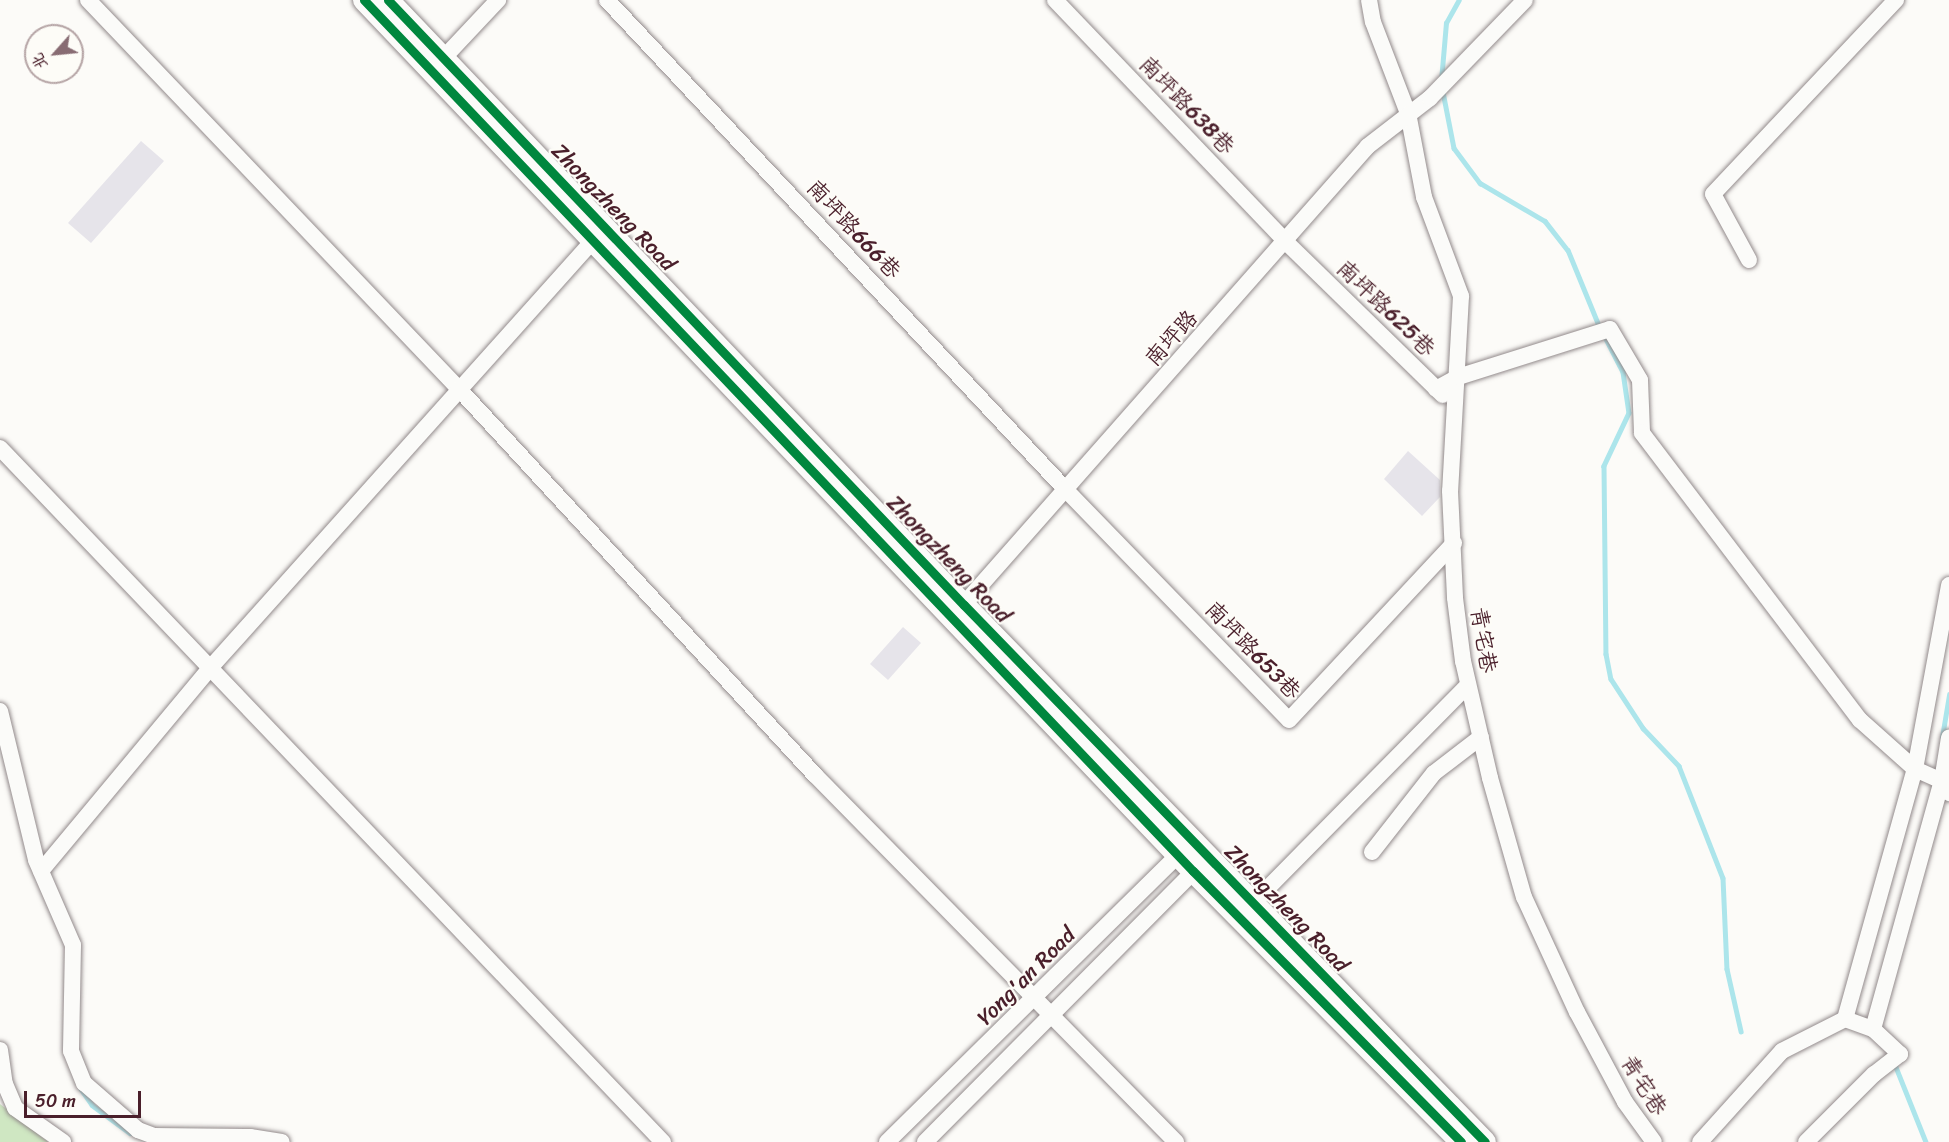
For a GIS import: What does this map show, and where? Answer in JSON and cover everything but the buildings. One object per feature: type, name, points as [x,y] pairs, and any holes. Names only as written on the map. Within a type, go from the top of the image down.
[{"type":"main road","name":"Zhongzheng Road","points":[[364,0],[438,65],[600,233],[1461,1142]]},
{"type":"main road","name":"Zhongzheng Road","points":[[388,0],[438,65]]},
{"type":"main road","name":"Zhongzheng Road","points":[[1188,855],[1211,856],[1253,903],[1485,1142]]},
{"type":"street","points":[[88,0],[459,389],[815,775],[1050,1017],[1176,1142]]},
{"type":"street","points":[[438,65],[498,0]]},
{"type":"street","name":"南坪路666巷","points":[[607,0],[1066,490]]},
{"type":"street","name":"南坪路638巷","points":[[1055,0],[1286,242]]},
{"type":"street","name":"青宅巷","points":[[1369,0],[1373,22],[1408,113],[1424,197],[1461,296],[1450,491],[1455,598],[1468,685],[1480,737],[1524,897],[1576,1012],[1625,1102],[1653,1142]]},
{"type":"street","name":"南坪路","points":[[958,611],[1286,242],[1368,146],[1430,98],[1525,0]]},
{"type":"street","points":[[1749,260],[1713,194],[1896,0]]},
{"type":"street","points":[[41,871],[211,667],[600,233]]},
{"type":"street","name":"南坪路625巷","points":[[1286,242],[1455,407]]},
{"type":"street","points":[[1436,389],[1458,377],[1610,329],[1640,380],[1642,433],[1860,720],[1915,769],[1946,787]]},
{"type":"street","points":[[0,447],[663,1142]]},
{"type":"street","name":"南坪路653巷","points":[[1066,490],[1289,720],[1454,543]]},
{"type":"street","points":[[1845,1019],[1915,769],[1949,585]]},
{"type":"street","points":[[1253,903],[1468,685]]},
{"type":"street","points":[[0,711],[41,871],[72,945],[71,1051],[84,1083],[138,1130],[154,1136],[250,1137],[282,1142]]},
{"type":"street","points":[[1372,852],[1434,773],[1480,737]]},
{"type":"street","points":[[1873,1029],[1946,787],[1949,738]]},
{"type":"street","name":"Yong'an Road","points":[[887,1142],[1188,855]]},
{"type":"street","name":"Yong'an Road","points":[[925,1142],[1050,1017],[1188,855]]},
{"type":"street","points":[[1700,1142],[1782,1051],[1845,1019],[1873,1029],[1900,1054],[1874,1074],[1806,1142]]},
{"type":"street","points":[[0,1050],[5,1084],[15,1108]]},
{"type":"street","points":[[0,1096],[63,1142]]},
{"type":"green space","points":[[0,1104],[48,1142],[0,1142]]},
{"type":"waterway","points":[[1441,81],[1446,23],[1459,0]]},
{"type":"waterway","points":[[1443,92],[1454,148],[1480,183],[1545,221],[1568,250],[1600,328]]},
{"type":"waterway","points":[[1604,335],[1623,372],[1629,413],[1604,466],[1606,654],[1611,679],[1643,728],[1679,766],[1723,878],[1727,969],[1741,1031]]},
{"type":"waterway","points":[[1942,737],[1949,695]]},
{"type":"waterway","points":[[1894,1062],[1926,1142]]},
{"type":"waterway","points":[[81,1089],[92,1105],[130,1133]]},
{"type":"cycle path","points":[[364,0],[1193,871],[1461,1142]]},
{"type":"cycle path","points":[[388,0],[964,605],[1485,1142]]}]
